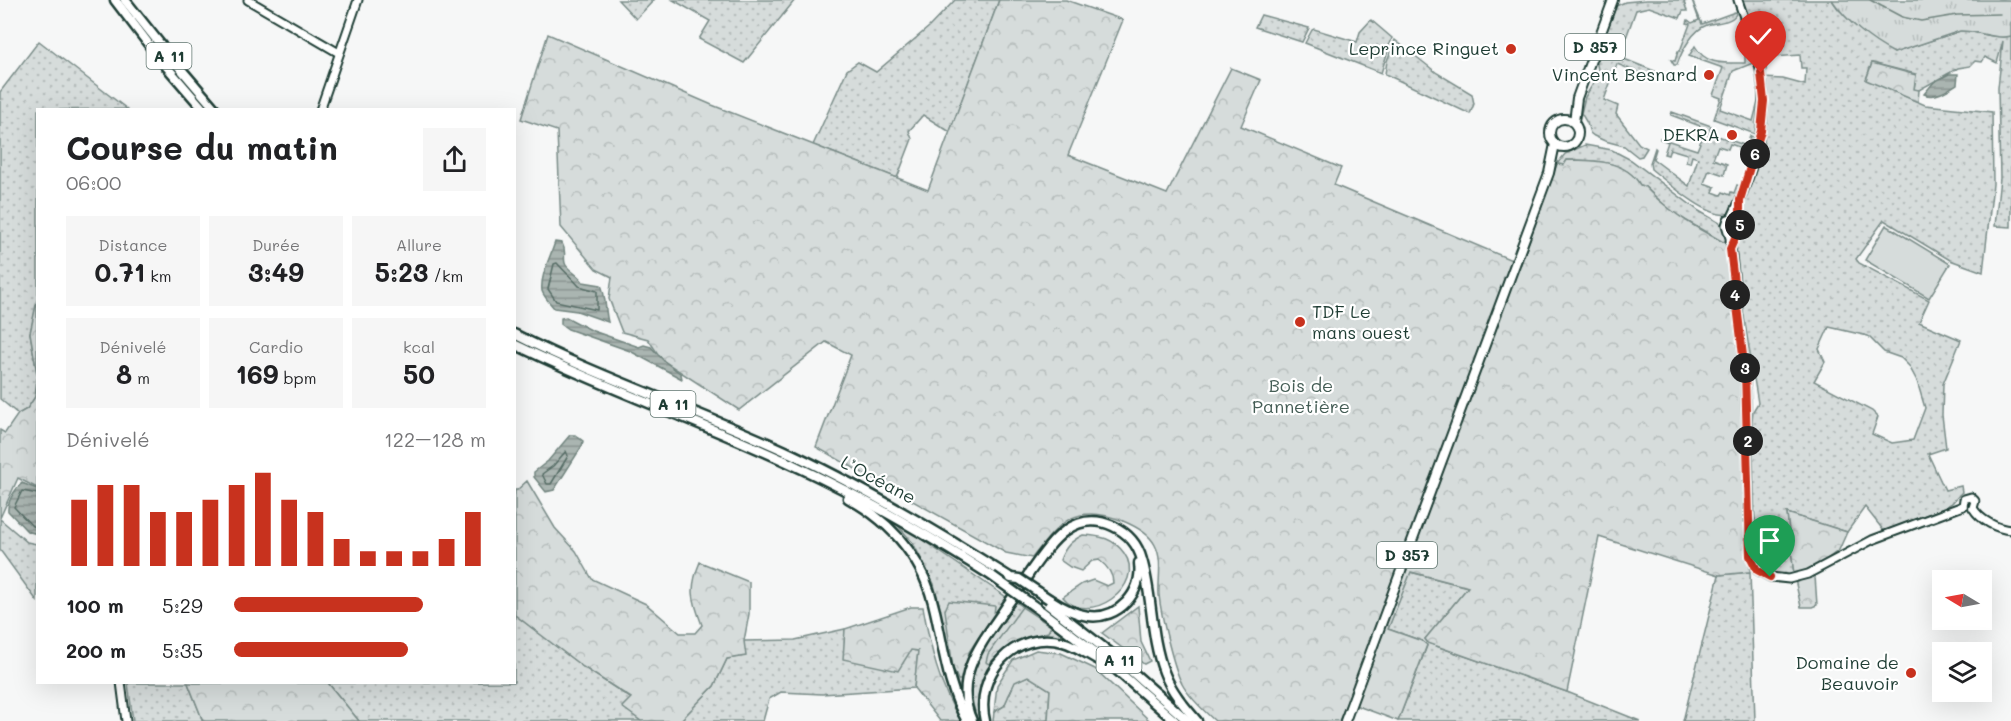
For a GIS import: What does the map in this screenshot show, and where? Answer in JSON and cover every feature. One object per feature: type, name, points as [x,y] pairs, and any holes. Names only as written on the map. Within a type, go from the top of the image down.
[{"type":"highway","name":"A 11","points":[[115,0],[160,59],[202,108]]},
{"type":"highway","name":"A 11","points":[[125,0],[214,108]]},
{"type":"highway","name":"L’Océane","points":[[516,335],[838,476],[924,523],[994,573],[1011,578],[1120,661],[1188,721]]},
{"type":"highway","name":"L’Océane","points":[[516,345],[587,378],[801,469],[910,525],[1045,604],[1175,721]]},
{"type":"highway","points":[[801,469],[807,476],[877,516],[897,533],[913,555],[922,571],[933,601],[951,687],[968,721]]},
{"type":"highway","points":[[974,721],[967,704],[965,687],[970,663],[980,644],[1052,543],[1068,529],[1079,524],[1093,522],[1105,523],[1119,529],[1138,549],[1145,572],[1161,665],[1170,686],[1197,721]]},
{"type":"highway","points":[[974,721],[968,691],[975,660],[988,637],[1048,551],[1072,530],[1089,525],[1101,525],[1112,529],[1130,543],[1138,560],[1138,581],[1131,597],[1118,610],[1090,617],[1045,604]]},
{"type":"highway","points":[[985,721],[983,697],[988,678],[998,662],[1018,647],[1036,641],[1056,640],[1078,647],[1103,663],[1113,666]]},
{"type":"main road","name":"D 357","points":[[1574,122],[1577,98],[1612,0]]},
{"type":"main road","name":"D 357","points":[[1563,118],[1577,98]]},
{"type":"main road","points":[[1563,118],[1574,122],[1578,128],[1577,138],[1571,145],[1565,147],[1555,144],[1550,134],[1555,122],[1563,118]]},
{"type":"main road","name":"D 357","points":[[1345,721],[1540,198],[1549,173],[1555,144]]},
{"type":"main road","name":"D 357","points":[[1549,173],[1565,147]]},
{"type":"street","points":[[248,0],[339,53]]},
{"type":"street","points":[[321,108],[358,0]]},
{"type":"street","points":[[1730,249],[1740,227],[1736,219],[1760,137],[1764,101],[1759,61],[1738,0]]},
{"type":"street","points":[[1736,219],[1727,220],[1727,228],[1745,372],[1750,556],[1757,570],[1770,577],[1789,579],[1808,574],[1872,540],[1963,506]]},
{"type":"street","points":[[1727,228],[1731,231],[1737,230]]},
{"type":"street","points":[[1963,506],[1964,499],[1971,497],[1975,501],[1973,508],[1976,513],[1994,526],[2011,530]]},
{"type":"street","points":[[1963,506],[1968,509],[1973,508]]},
{"type":"street","points":[[121,684],[126,721]]},
{"type":"green space","points":[[618,0],[654,0],[636,19]]},
{"type":"green space","points":[[673,0],[795,0],[744,63],[699,39],[710,21]]},
{"type":"green space","points":[[955,0],[999,0],[950,132],[923,115],[909,131],[912,139],[897,178],[813,145],[847,70],[858,62],[876,72],[929,27]]},
{"type":"green space","name":"Bois de Pannetière","points":[[999,0],[1066,0],[1123,20],[1068,155],[1167,194],[1231,68],[1261,80],[1241,126],[1341,168],[1334,185],[1521,264],[1557,164],[1564,165],[1567,160],[1598,161],[1618,166],[1681,217],[1723,242],[1728,240],[1741,365],[1750,572],[1719,575],[1599,537],[1567,692],[1428,643],[1425,639],[1468,587],[1411,572],[1388,629],[1422,641],[1427,645],[1398,721],[1347,702],[1339,721],[1215,721],[1182,684],[1168,640],[1160,604],[1160,563],[1157,551],[1149,537],[1141,530],[1106,516],[1080,515],[1060,525],[1032,558],[1006,553],[816,447],[851,355],[826,342],[739,410],[662,360],[648,339],[622,332],[609,299],[612,277],[596,269],[561,227],[557,131],[521,119],[548,34],[712,105],[928,190]]},
{"type":"green space","points":[[1688,0],[1684,2],[1687,11],[1683,11],[1680,18],[1649,7],[1636,10],[1619,57],[1667,76],[1669,73],[1673,74],[1670,82],[1617,64],[1604,100],[1618,106],[1616,114],[1639,144],[1647,148],[1642,156],[1638,157],[1624,146],[1605,141],[1590,133],[1581,113],[1585,97],[1599,74],[1597,65],[1599,53],[1616,6],[1625,2]]},
{"type":"green space","points":[[1692,0],[1702,24],[1735,12],[1736,14],[1731,19],[1707,25],[1697,31],[1685,47],[1677,65],[1674,65],[1671,60],[1675,61],[1680,51],[1690,24],[1687,23],[1688,20],[1692,23],[1699,20]]},
{"type":"green space","points":[[1738,0],[1832,0],[1839,10],[1894,53],[1960,31],[1998,37],[2011,36],[2011,227],[1995,226],[2000,178],[1998,88],[2003,41],[1997,63],[1985,57],[1982,62],[1975,61],[1970,66],[1958,68],[1919,90],[1914,90],[1916,74],[1872,63],[1866,79],[1925,105],[1992,112],[1993,184],[1983,272],[1950,260],[1884,220],[1856,259],[1859,263],[1929,300],[1919,322],[1961,340],[1943,384],[1942,415],[1946,448],[1928,454],[1945,490],[1961,486],[1962,492],[1944,508],[1884,531],[1865,507],[1847,532],[1787,513],[1794,575],[1785,576],[1768,575],[1760,571],[1753,553],[1752,421],[1753,411],[1758,403],[1731,238],[1733,231],[1737,230],[1736,217],[1759,140],[1762,78],[1783,79],[1805,85],[1806,68],[1801,68],[1800,55],[1774,57],[1773,55],[1766,56],[1766,72],[1763,54],[1756,54]],"holes":[[[1829,327],[1868,336],[1884,352],[1901,358],[1909,366],[1917,381],[1925,408],[1913,440],[1892,443],[1872,434],[1878,417],[1872,411],[1814,381],[1825,362],[1819,349]]]},
{"type":"green space","points":[[1832,0],[2011,0],[2011,36],[1999,37],[1960,31],[1894,53],[1860,30]]},
{"type":"green space","points":[[1261,15],[1309,28],[1302,42],[1255,27]]},
{"type":"green space","points":[[1371,20],[1392,38],[1381,73],[1305,43],[1314,29],[1357,42],[1360,32]]},
{"type":"green space","points":[[1745,39],[1753,63],[1733,71],[1720,109],[1753,121],[1758,102],[1755,134],[1714,119],[1721,98],[1713,95],[1723,68],[1689,56],[1695,46],[1710,60],[1723,63],[1745,63],[1745,48],[1741,43]]},
{"type":"green space","points":[[1395,40],[1437,73],[1472,94],[1474,104],[1470,114],[1385,74]]},
{"type":"green space","points":[[39,41],[126,108],[36,108],[36,308],[30,333],[36,367],[36,391],[35,397],[27,409],[18,414],[0,399],[0,92]]},
{"type":"green space","points":[[1872,63],[1916,75],[1914,89],[1919,90],[1918,102],[1866,80]]},
{"type":"green space","points":[[1672,112],[1711,126],[1709,133],[1750,147],[1753,140],[1749,139],[1750,136],[1754,137],[1746,166],[1748,156],[1738,149],[1739,147],[1730,144],[1728,149],[1718,146],[1713,159],[1727,164],[1724,175],[1709,170],[1704,183],[1715,187],[1713,192],[1721,195],[1723,192],[1730,195],[1731,192],[1734,193],[1737,185],[1740,186],[1737,194],[1739,197],[1728,214],[1710,211],[1699,205],[1651,169],[1650,163],[1655,148],[1653,159],[1689,186],[1698,158],[1692,156],[1690,163],[1686,162],[1687,154],[1670,149],[1668,155],[1664,154],[1668,142],[1660,138],[1697,150],[1702,138],[1697,136],[1700,126],[1671,115]]},
{"type":"green space","points":[[1585,145],[1612,150],[1631,160],[1699,211],[1720,223],[1728,235],[1728,240],[1723,242],[1673,213],[1644,186],[1640,185],[1634,177],[1617,166],[1587,160],[1567,160],[1564,165],[1557,164],[1565,154]]},
{"type":"green space","points":[[1886,225],[1950,264],[1929,298],[1865,260]]},
{"type":"green space","points":[[36,305],[36,368],[30,333]]},
{"type":"green space","points":[[36,388],[36,487],[18,478],[0,518],[0,430],[5,433],[18,414],[27,409],[35,397]]},
{"type":"green space","points":[[527,481],[555,528],[576,551],[592,579],[646,604],[680,633],[695,633],[702,625],[693,594],[694,579],[700,562],[749,582],[749,614],[744,641],[746,656],[727,659],[714,686],[680,721],[641,721],[622,707],[631,698],[583,667],[516,616],[517,490]]},
{"type":"green space","points":[[1787,513],[1847,532],[1839,550],[1818,566],[1815,576],[1817,605],[1812,607],[1801,607],[1794,575]]},
{"type":"green space","points":[[0,519],[27,542],[36,544],[36,600],[0,550]]},
{"type":"green space","points":[[893,520],[1009,599],[983,634],[970,657],[966,670],[963,701],[952,667],[934,584],[913,543]]},
{"type":"green space","points":[[1083,535],[1101,537],[1111,541],[1124,553],[1129,566],[1128,578],[1122,590],[1112,599],[1086,608],[1073,605],[1063,597],[1082,584],[1093,580],[1107,586],[1113,583],[1109,570],[1099,560],[1092,561],[1081,571],[1060,560],[1069,545]]},
{"type":"green space","points":[[1410,572],[1468,587],[1425,639],[1428,643],[1567,692],[1640,721],[1398,721],[1427,646],[1422,641],[1388,629]]},
{"type":"green space","points":[[1750,572],[1755,721],[1683,721],[1719,575]]},
{"type":"green space","points":[[949,601],[995,606],[994,614],[969,652],[963,680],[958,680],[953,668],[945,610]]},
{"type":"green space","points":[[1016,602],[1071,639],[1050,636],[1040,638],[997,659],[991,665],[984,680],[982,721],[978,721],[971,686],[974,671],[986,643]]},
{"type":"green space","points":[[1138,606],[1141,642],[1150,661],[1144,664],[1102,633]]},
{"type":"green space","points":[[911,607],[923,607],[941,680],[961,721],[940,721],[914,688],[918,651],[911,650],[898,671],[843,659],[845,629]]},
{"type":"green space","points":[[1022,607],[1051,626],[1048,632],[1015,643],[1002,651],[989,664],[986,662],[988,654]]},
{"type":"green space","points":[[516,616],[583,667],[632,699],[623,707],[641,721],[359,721],[329,684],[516,684]]},
{"type":"green space","points":[[845,629],[844,659],[911,649],[918,651],[914,688],[822,694],[781,692],[769,699],[763,721],[680,721],[714,686],[727,659],[737,657],[744,641],[795,640]]},
{"type":"green space","points":[[1036,650],[1061,653],[1095,669],[1150,721],[1044,721],[1048,720],[1050,690],[1028,676],[1015,682],[1004,706],[994,712],[997,685],[1013,660]]},
{"type":"green space","points":[[1028,676],[1050,689],[1048,720],[993,721],[994,712],[1004,706],[1015,681]]},
{"type":"green space","points":[[128,684],[188,684],[203,721],[133,721]]},
{"type":"green space","points":[[188,684],[329,684],[359,721],[203,721]]},
{"type":"water","points":[[1949,74],[1958,74],[1957,84],[1937,95],[1924,94],[1934,82]]},
{"type":"water","points":[[555,242],[562,243],[566,265],[570,270],[583,282],[601,285],[608,322],[577,311],[554,308],[546,298],[542,285]]},
{"type":"water","points":[[566,317],[593,331],[639,347],[644,345],[651,347],[681,374],[682,379],[630,351],[568,329],[561,324],[561,318]]},
{"type":"water","points":[[570,435],[575,435],[583,441],[582,446],[554,490],[546,492],[534,477],[534,472],[548,461]]},
{"type":"water","points":[[22,483],[36,489],[36,534],[27,531],[8,511],[12,496]]},
{"type":"waterway","points":[[1870,0],[1902,17],[1921,21],[1957,15],[2000,14]]},
{"type":"place","name":"Leprince Ringuet","points":[[1511,49]]},
{"type":"place","name":"Vincent Besnard","points":[[1709,75]]},
{"type":"place","name":"DEKRA","points":[[1732,135]]},
{"type":"place","name":"TDF Le mans ouest","points":[[1300,322]]},
{"type":"place","name":"Domaine de Beauvoir","points":[[1911,673]]},
{"type":"route","points":[[1761,73],[1764,113],[1761,131],[1740,200],[1740,227],[1730,251],[1745,372],[1750,556],[1757,570],[1770,577]]}]
